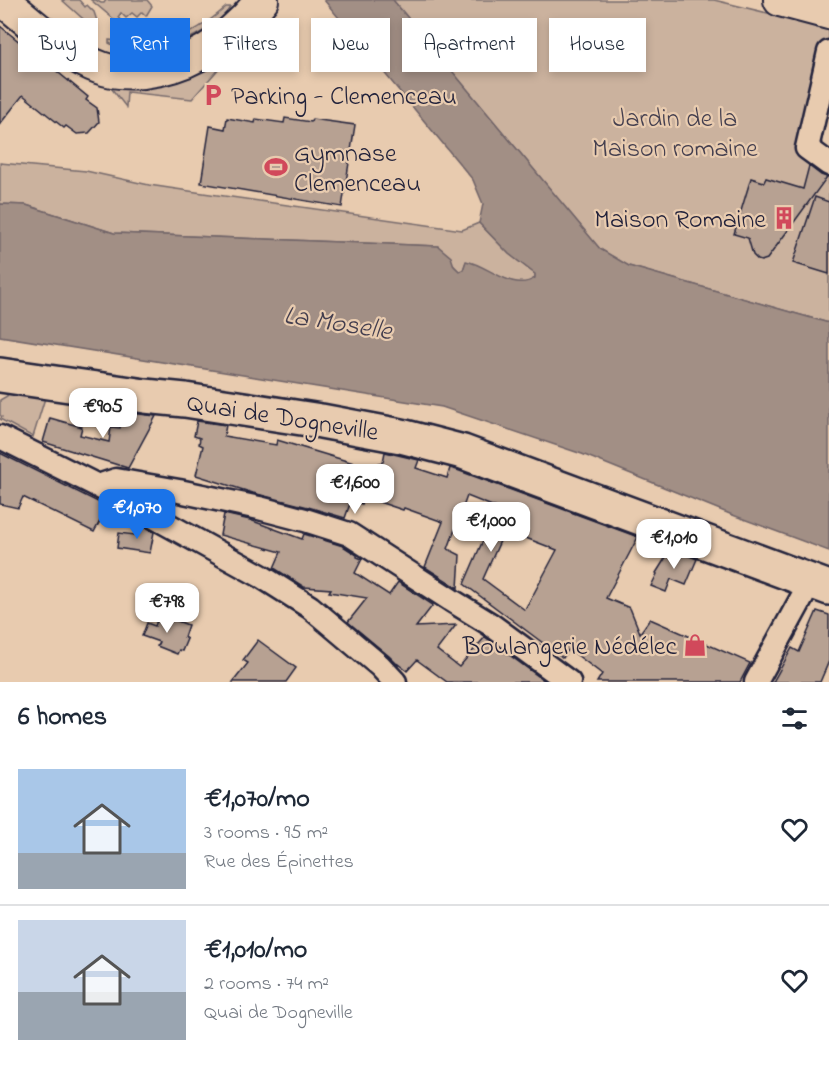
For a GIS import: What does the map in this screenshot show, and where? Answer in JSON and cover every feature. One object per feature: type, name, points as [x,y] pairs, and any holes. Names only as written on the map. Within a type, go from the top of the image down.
[{"type":"main road","points":[[3,0],[77,57],[102,68],[128,73],[157,70],[183,63],[207,51],[247,18],[262,0]]},
{"type":"main road","points":[[32,0],[84,42],[107,54],[134,58],[159,55],[177,48],[197,38],[237,9],[255,0]]},
{"type":"main road","points":[[780,0],[829,13]]},
{"type":"main road","name":"Quai de Dogneville","points":[[0,375],[185,400],[401,436],[463,452],[820,585]]},
{"type":"street","points":[[829,52],[807,148],[829,164]]},
{"type":"street","points":[[0,437],[98,486],[261,576],[310,607],[380,666],[395,682]]},
{"type":"street","points":[[98,486],[116,480],[179,491],[259,508],[349,534],[490,624],[569,682]]},
{"type":"street","points":[[756,682],[820,585]]},
{"type":"green space","points":[[62,0],[79,0],[94,12],[96,18],[82,18]]},
{"type":"green space","points":[[91,0],[104,3],[106,0],[147,0],[152,6],[146,16],[142,12],[137,17],[132,13],[126,18],[121,13],[119,18],[112,18]]},
{"type":"green space","name":"Jardin de la Maison romaine","points":[[393,0],[714,0],[829,28],[829,52],[807,148],[829,164],[829,323],[628,266],[600,249],[453,72],[537,72],[537,18],[408,18]]},
{"type":"green space","points":[[226,7],[230,7],[221,18],[212,18]]},
{"type":"green space","points":[[202,25],[202,31],[190,38],[190,32]]},
{"type":"green space","points":[[216,72],[192,99],[127,92],[126,107],[108,84],[164,84],[199,73]]},
{"type":"green space","points":[[0,163],[86,171],[149,185],[462,230],[479,223],[509,254],[535,274],[535,278],[525,283],[516,282],[466,262],[463,270],[459,271],[437,246],[114,233],[26,205],[0,204]]},
{"type":"green space","points":[[8,393],[45,398],[33,437],[0,419],[2,417],[0,400]]},
{"type":"water","name":"La Moselle","points":[[324,0],[393,0],[408,18],[402,18],[402,72],[453,72],[600,249],[629,266],[829,323],[829,551],[582,454],[442,407],[0,336],[0,204],[26,205],[114,233],[438,246],[451,257],[454,266],[459,271],[463,270],[466,261],[509,280],[527,282],[535,278],[535,274],[509,254],[479,223],[483,204],[473,180],[384,72],[390,72],[390,18],[339,18]]},
{"type":"building","points":[[0,26],[18,41],[18,72],[58,72],[88,97],[86,100],[97,108],[99,122],[89,133],[77,134],[66,126],[64,128],[23,95],[0,124]]},
{"type":"building","name":"Gymnase Clemenceau","points":[[227,118],[255,123],[256,119],[284,123],[285,118],[311,122],[312,119],[355,125],[342,207],[201,183],[210,126],[225,129]]},
{"type":"building","points":[[809,166],[827,177],[767,259],[758,260],[753,255],[748,238],[734,234],[751,178],[764,182],[766,178],[803,189]]},
{"type":"building","points":[[815,197],[829,202],[829,274],[793,263]]},
{"type":"building","points":[[122,412],[156,416],[128,468],[43,442],[50,418],[82,427],[80,435],[109,442],[111,427],[120,428]]},
{"type":"building","points":[[197,421],[226,425],[224,436],[276,445],[277,440],[377,470],[379,463],[383,462],[385,452],[419,460],[416,468],[447,478],[450,468],[457,470],[638,537],[606,598],[630,608],[640,633],[650,619],[750,663],[740,682],[597,682],[602,674],[569,649],[563,658],[464,584],[497,508],[467,496],[448,549],[460,555],[458,588],[425,567],[443,522],[364,497],[362,504],[351,501],[345,518],[196,475],[203,446],[199,444],[200,438],[194,436]],"holes":[[[505,530],[557,550],[525,610],[483,579]]]},
{"type":"building","points":[[0,453],[106,506],[94,532],[23,497],[18,508],[0,504]]},
{"type":"building","points":[[224,514],[250,520],[302,539],[304,534],[343,546],[357,555],[362,559],[355,573],[389,595],[398,582],[433,605],[416,627],[456,625],[437,650],[459,667],[485,637],[546,682],[447,682],[417,660],[407,671],[348,622],[367,598],[329,592],[331,589],[304,587],[274,568],[281,552],[220,535]]},
{"type":"building","points":[[137,523],[154,532],[150,553],[117,548],[119,533],[135,535]]},
{"type":"building","points":[[671,549],[697,559],[686,585],[671,579],[666,592],[651,586]]},
{"type":"building","points":[[817,611],[829,615],[829,661],[820,682],[773,682],[792,648],[799,652]]},
{"type":"building","points":[[159,614],[188,625],[184,637],[187,639],[182,651],[179,650],[177,654],[157,646],[159,642],[142,636],[147,623],[155,626]]},
{"type":"building","points":[[258,640],[296,668],[286,682],[233,682],[248,663],[243,660]]},
{"type":"place","name":"Parking - Clemenceau","points":[[213,95]]},
{"type":"place","name":"Gymnase Clemenceau","points":[[276,167]]},
{"type":"place","name":"Maison Romaine","points":[[784,218]]},
{"type":"place","name":"Boulangerie Nédélec","points":[[695,645]]}]
